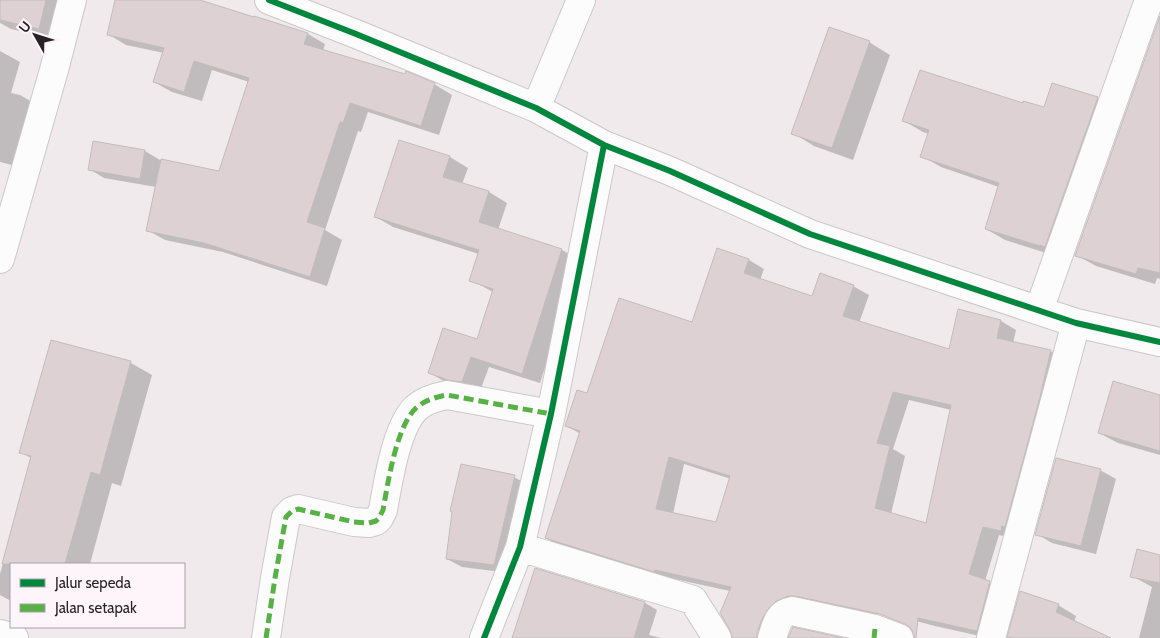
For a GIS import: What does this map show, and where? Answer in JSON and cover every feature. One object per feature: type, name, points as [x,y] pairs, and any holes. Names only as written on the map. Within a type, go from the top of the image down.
[{"type":"street","points":[[0,259],[72,0]]},
{"type":"street","points":[[269,0],[536,108],[604,145],[670,171],[810,234],[1076,323],[1160,342]]},
{"type":"street","points":[[536,108],[581,0]]},
{"type":"street","points":[[1039,310],[1149,0]]},
{"type":"street","points":[[484,638],[520,548],[551,414],[604,145]]},
{"type":"street","points":[[991,638],[1076,323]]},
{"type":"street","points":[[266,638],[286,517],[298,508],[354,522],[369,523],[379,518],[383,510],[399,438],[415,409],[425,402],[448,394],[551,414]]},
{"type":"street","points":[[520,548],[694,600],[717,638]]},
{"type":"street","points":[[772,638],[779,618],[784,613],[792,611],[883,635]]},
{"type":"street","points":[[0,634],[14,638]]},
{"type":"building","points":[[0,0],[46,0],[39,29],[0,20]]},
{"type":"building","points":[[115,0],[200,0],[308,33],[304,44],[405,74],[406,71],[435,83],[421,126],[350,103],[343,123],[340,122],[307,222],[325,228],[310,277],[204,243],[146,231],[161,159],[219,171],[249,78],[194,61],[184,92],[153,82],[164,48],[107,35]]},
{"type":"building","points":[[1160,16],[1160,273],[1138,268],[1136,274],[1075,256]]},
{"type":"building","points":[[829,27],[870,41],[832,148],[791,134]]},
{"type":"building","points":[[920,70],[1023,103],[1023,101],[1044,107],[1052,83],[1098,97],[1045,247],[985,229],[999,183],[920,157],[929,130],[902,121]]},
{"type":"building","points":[[399,140],[450,156],[443,177],[489,191],[479,222],[562,249],[522,374],[471,357],[462,382],[448,380],[428,373],[443,328],[477,339],[493,289],[469,281],[479,250],[374,217]]},
{"type":"building","points":[[93,141],[145,150],[140,179],[88,170]]},
{"type":"building","points":[[717,248],[749,259],[744,273],[812,296],[820,273],[854,285],[843,316],[949,349],[958,309],[1001,320],[997,338],[1051,350],[1005,527],[1002,526],[1001,531],[983,527],[969,574],[990,581],[977,631],[918,618],[916,638],[914,638],[911,628],[880,614],[788,596],[776,601],[768,609],[762,619],[757,638],[733,638],[720,613],[731,587],[655,570],[654,572],[545,538],[580,431],[565,426],[577,390],[587,393],[619,298],[692,322]],"holes":[[[893,392],[951,405],[926,523],[875,508],[890,446],[877,443]],[[669,457],[730,476],[716,522],[656,509]]]},
{"type":"building","points":[[51,340],[131,361],[100,475],[91,472],[65,563],[2,564],[31,456],[19,453]]},
{"type":"building","points":[[1113,381],[1160,395],[1160,451],[1098,433]]},
{"type":"building","points":[[1056,458],[1101,469],[1081,546],[1035,535]]},
{"type":"building","points":[[461,464],[515,475],[494,565],[446,559],[452,512],[450,511]]},
{"type":"building","points":[[1137,549],[1160,555],[1160,583],[1130,577]]},
{"type":"building","points":[[535,568],[645,602],[634,638],[512,638]]},
{"type":"building","points":[[1020,591],[1059,604],[1056,612],[1111,638],[1007,637]]},
{"type":"building","points":[[793,627],[843,638],[788,638]]},
{"type":"marked path","points":[[266,638],[286,517],[292,511],[298,509],[354,522],[369,523],[376,521],[383,510],[390,471],[403,428],[419,405],[431,399],[447,395],[551,414]]},
{"type":"marked path","points":[[874,638],[875,629]]},
{"type":"cycle path","points":[[269,0],[536,108],[604,145],[670,171],[810,234],[1076,323],[1160,342]]},
{"type":"cycle path","points":[[484,638],[520,547],[551,414],[604,145]]}]
